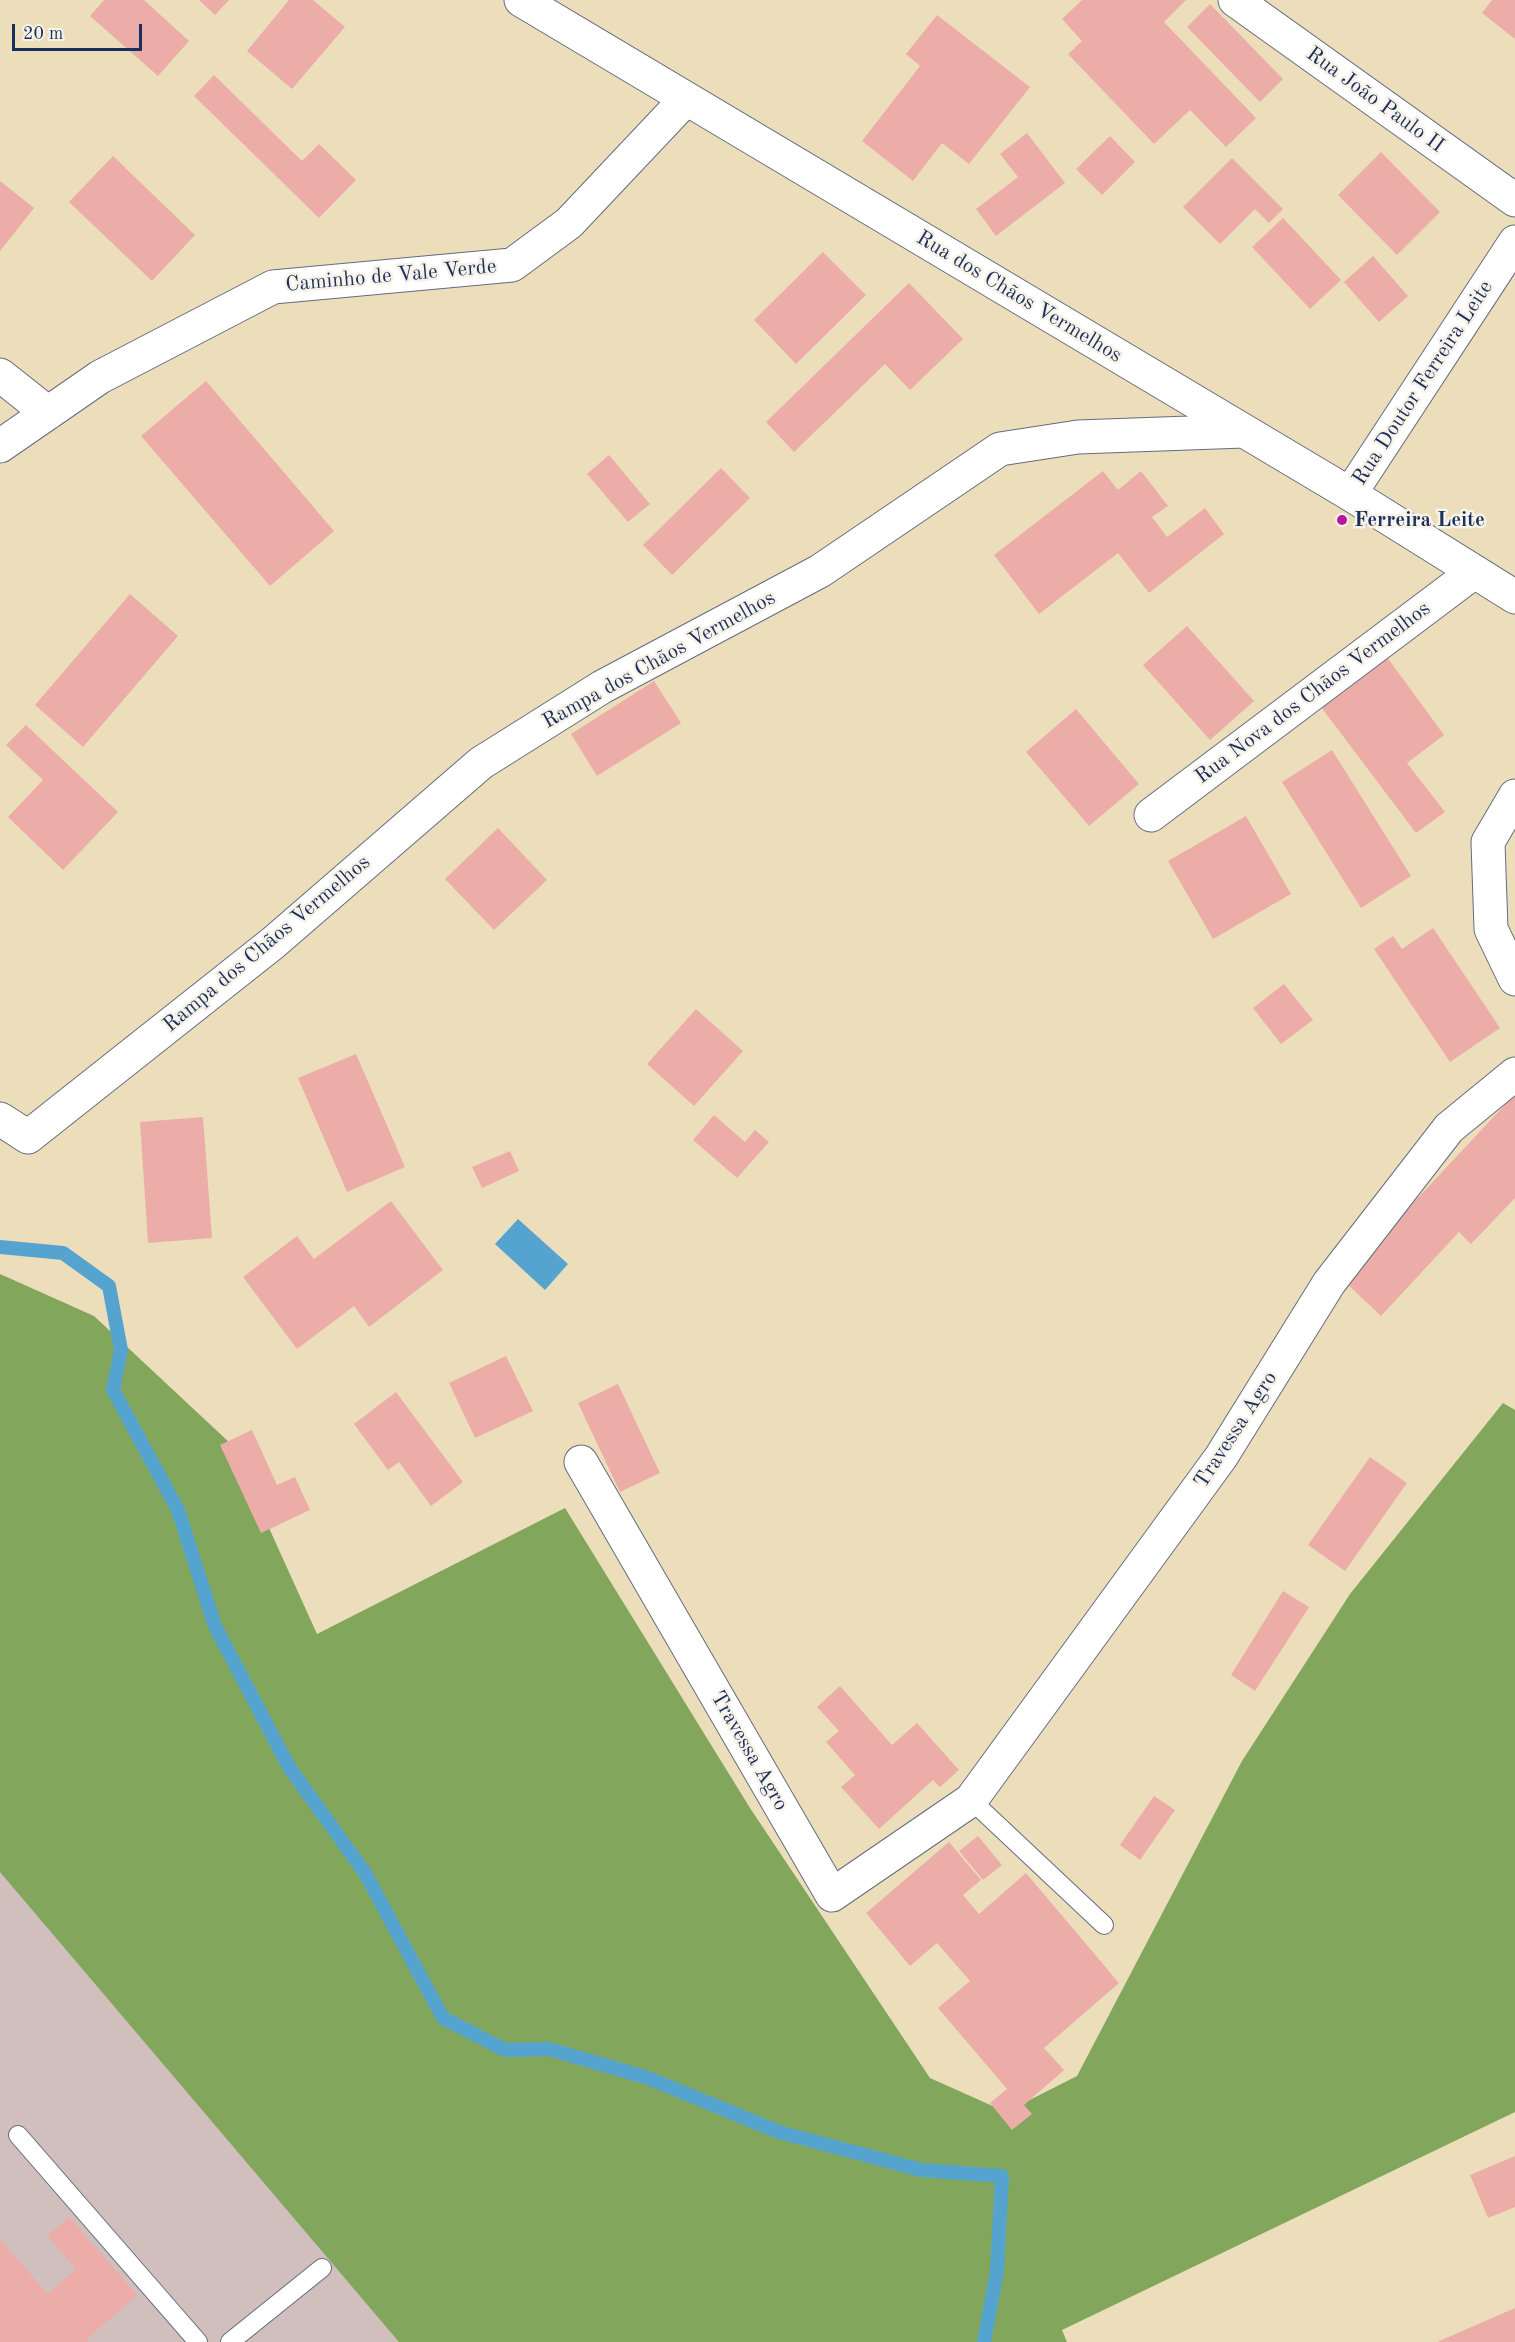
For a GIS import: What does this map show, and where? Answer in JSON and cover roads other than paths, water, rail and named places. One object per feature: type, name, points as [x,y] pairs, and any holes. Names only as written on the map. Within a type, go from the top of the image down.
[{"type":"street","name":"Rua dos Chãos Vermelhos","points":[[521,0],[1350,494],[1515,597]]},
{"type":"street","name":"Rua João Paulo II","points":[[1235,0],[1515,201]]},
{"type":"street","name":"Caminho de Vale Verde","points":[[0,446],[100,377],[273,287],[512,266],[569,223],[686,99]]},
{"type":"street","name":"Rua Doutor Ferreira Leite","points":[[1350,494],[1515,242]]},
{"type":"street","points":[[0,375],[48,413]]},
{"type":"street","name":"Rampa dos Chãos Vermelhos","points":[[0,1119],[28,1137],[273,943],[481,763],[602,687],[820,571],[1000,449],[1078,437],[1244,431]]},
{"type":"street","name":"Rua Nova dos Chãos Vermelhos","points":[[1150,815],[1474,572]]},
{"type":"street","points":[[1515,796],[1488,842],[1491,929],[1515,979]]},
{"type":"street","name":"Travessa Agro","points":[[581,1461],[832,1895],[971,1800],[1221,1457],[1329,1283],[1449,1128],[1515,1074]]},
{"type":"lane","points":[[971,1800],[1104,1925]]},
{"type":"lane","points":[[18,2135],[198,2342]]},
{"type":"lane","points":[[230,2342],[322,2268]]},
{"type":"water","points":[[518,1219],[568,1264],[545,1290],[495,1244]]},
{"type":"waterway","points":[[0,1247],[63,1253],[109,1286],[121,1350],[113,1390],[178,1510],[215,1626],[289,1767],[365,1873],[443,2018],[505,2050],[549,2049],[648,2078],[779,2132],[921,2170],[1002,2176],[997,2271],[984,2342]]},
{"type":"place","name":"Ferreira Leite","points":[[1342,520]]}]
